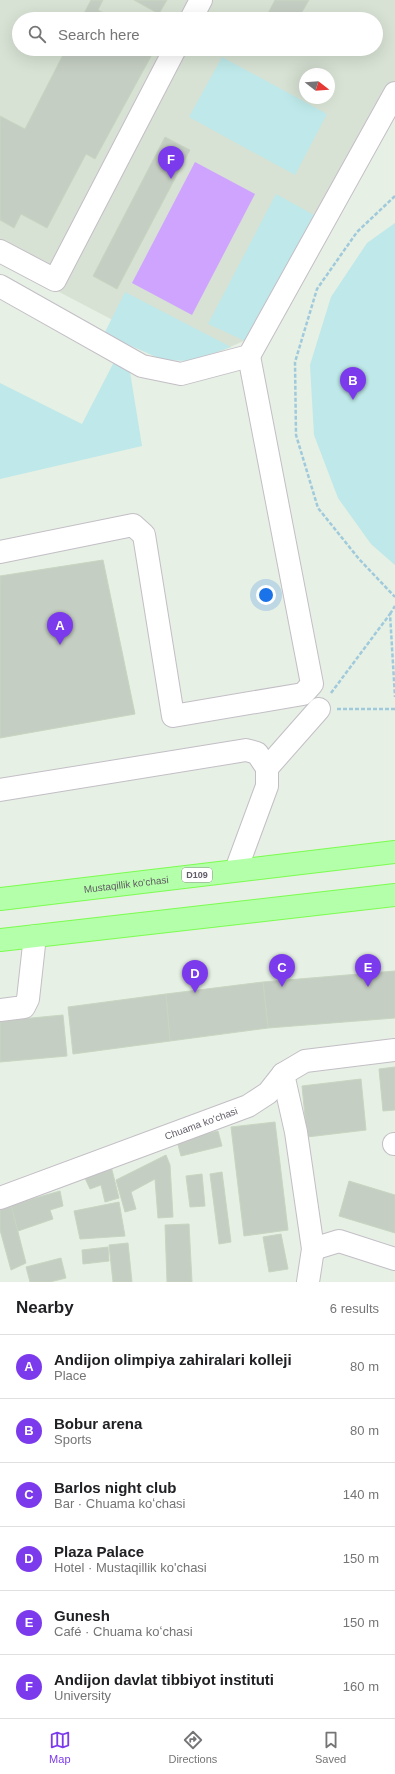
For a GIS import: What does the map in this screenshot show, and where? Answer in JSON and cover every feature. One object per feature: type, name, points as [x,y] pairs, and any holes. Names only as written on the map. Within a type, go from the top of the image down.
[{"type":"main road","name":"Mustaqillik ko'chasi","points":[[0,899],[395,852]]},
{"type":"main road","points":[[0,940],[395,895]]},
{"type":"street","points":[[195,12],[201,0]]},
{"type":"street","points":[[0,251],[55,280],[172,56]]},
{"type":"street","points":[[0,552],[133,525],[144,536],[173,716],[303,694],[312,684],[249,356],[395,93]]},
{"type":"street","points":[[0,286],[142,366],[181,374],[249,356]]},
{"type":"street","points":[[267,768],[319,709]]},
{"type":"street","points":[[0,790],[246,750],[257,753],[267,768],[267,786],[236,870]]},
{"type":"street","points":[[0,1010],[24,1007],[28,1000],[35,936]]},
{"type":"street","name":"Chuama koʻchasi","points":[[0,1198],[248,1106],[268,1093],[283,1074],[305,1061],[395,1050]]},
{"type":"street","points":[[283,1074],[296,1132],[313,1249],[308,1282]]},
{"type":"street","points":[[313,1249],[339,1241],[395,1259]]},
{"type":"path","points":[[395,196],[357,232],[317,289],[295,362],[296,435],[318,508],[359,559],[395,597]]},
{"type":"path","points":[[319,709],[395,606]]},
{"type":"path","points":[[390,614],[395,697]]},
{"type":"path","points":[[319,709],[395,709]]},
{"type":"shaded area","points":[[0,0],[395,0],[395,84],[255,336],[212,355],[191,361],[0,261]]},
{"type":"shaded area","points":[[222,57],[299,99],[299,104],[309,104],[327,114],[295,175],[189,117]]},
{"type":"shaded area","points":[[195,162],[255,194],[192,315],[132,283]]},
{"type":"shaded area","points":[[276,194],[321,219],[245,341],[208,324]]},
{"type":"shaded area","points":[[395,223],[395,565],[371,544],[338,498],[314,435],[310,365],[331,297],[367,243]]},
{"type":"shaded area","points":[[125,292],[231,347],[190,361],[163,360],[104,334]]},
{"type":"shaded area","points":[[114,362],[130,372],[142,446],[0,479],[0,383],[82,424]]},
{"type":"building","points":[[91,0],[103,0],[98,10],[102,12],[85,12]]},
{"type":"building","points":[[134,0],[167,0],[160,12],[155,12]]},
{"type":"building","points":[[275,0],[309,0],[302,12],[269,12]]},
{"type":"building","points":[[62,56],[151,56],[95,159],[86,154],[47,228],[21,214],[14,228],[0,220],[0,116],[25,129]]},
{"type":"building","points":[[165,137],[190,150],[117,289],[93,276]]},
{"type":"building","points":[[103,560],[135,714],[0,738],[0,576]]},
{"type":"building","points":[[395,971],[395,1018],[268,1028],[263,982]]},
{"type":"building","points":[[263,982],[268,1028],[170,1041],[166,994]]},
{"type":"building","points":[[166,994],[170,1041],[73,1054],[68,1007]]},
{"type":"building","points":[[63,1015],[67,1056],[0,1062],[0,1021]]},
{"type":"building","points":[[395,1067],[395,1110],[383,1111],[379,1069]]},
{"type":"building","points":[[361,1079],[366,1130],[307,1137],[302,1086]]},
{"type":"building","points":[[275,1122],[288,1230],[244,1236],[231,1127]]},
{"type":"building","points":[[218,1131],[222,1146],[181,1156],[177,1141]]},
{"type":"building","points":[[166,1155],[170,1165],[173,1217],[158,1218],[155,1179],[131,1192],[136,1209],[125,1212],[116,1180]]},
{"type":"building","points":[[111,1166],[119,1198],[105,1202],[101,1185],[90,1189],[84,1176]]},
{"type":"building","points":[[222,1172],[231,1242],[219,1244],[210,1174]]},
{"type":"building","points":[[202,1174],[205,1206],[190,1207],[186,1176]]},
{"type":"building","points":[[349,1181],[395,1195],[395,1233],[339,1216]]},
{"type":"building","points":[[60,1191],[63,1206],[50,1210],[53,1219],[18,1231],[11,1205]]},
{"type":"building","points":[[119,1202],[125,1236],[80,1239],[74,1211]]},
{"type":"building","points":[[11,1205],[26,1263],[11,1270],[0,1230],[0,1210]]},
{"type":"building","points":[[189,1224],[192,1282],[167,1282],[165,1225]]},
{"type":"building","points":[[281,1234],[288,1269],[269,1272],[263,1237]]},
{"type":"building","points":[[128,1243],[132,1282],[113,1282],[109,1245]]},
{"type":"building","points":[[108,1247],[109,1261],[83,1264],[82,1250]]},
{"type":"building","points":[[61,1258],[66,1278],[50,1282],[30,1282],[26,1267]]},
{"type":"place","name":"Andijon davlat tibbiyot instituti","points":[[171,179]]},
{"type":"place","name":"Bobur arena","points":[[353,400]]},
{"type":"place","name":"Andijon olimpiya zahiralari kolleji","points":[[60,645]]},
{"type":"place","name":"Barlos night club","points":[[282,987]]},
{"type":"place","name":"Gunesh","points":[[368,987]]},
{"type":"place","name":"Plaza Palace","points":[[195,993]]}]
